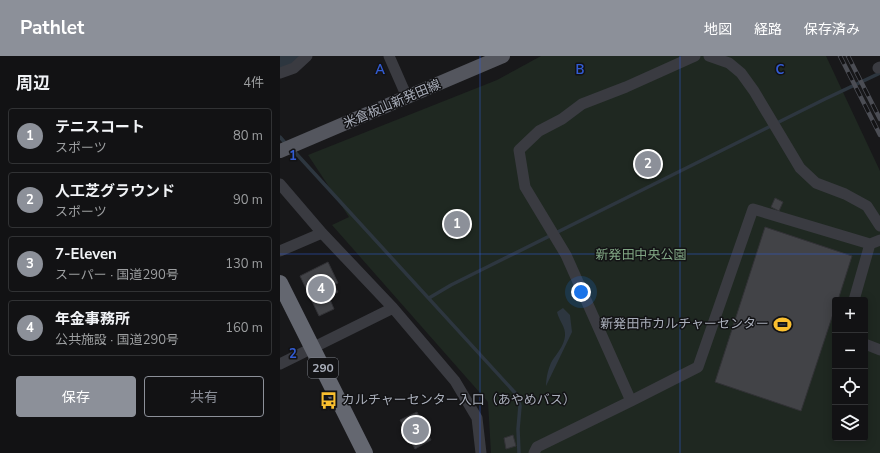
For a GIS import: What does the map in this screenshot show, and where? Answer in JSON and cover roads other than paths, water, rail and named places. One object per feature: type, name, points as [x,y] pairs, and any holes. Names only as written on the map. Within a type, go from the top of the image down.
[{"type":"highway","name":"290","points":[[280,283],[365,453]]},
{"type":"main road","name":"米倉板山新発田線","points":[[280,151],[503,56]]},
{"type":"street","points":[[280,73],[294,68],[307,56]]},
{"type":"street","points":[[389,56],[407,97]]},
{"type":"street","points":[[631,401],[566,255],[526,187],[519,150],[539,131],[562,119],[582,104],[694,56]]},
{"type":"street","points":[[709,56],[729,63],[741,73],[754,91],[800,168],[816,183],[845,194],[867,206],[880,226]]},
{"type":"street","points":[[280,184],[322,233],[393,308],[455,381],[477,418],[481,453]]},
{"type":"street","points":[[534,453],[537,447],[698,367],[753,209],[875,242],[855,297]]},
{"type":"street","points":[[280,251],[322,233]]},
{"type":"street","points":[[280,364],[393,308]]},
{"type":"street","points":[[868,345],[880,350]]},
{"type":"waterway","points":[[280,65],[297,56]]},
{"type":"waterway","points":[[429,298],[451,285],[880,73]]},
{"type":"waterway","points":[[280,137],[287,145]]},
{"type":"waterway","points":[[292,149],[518,396],[520,406],[518,429],[519,453]]},
{"type":"railway","points":[[840,56],[880,135]]},
{"type":"railway","points":[[848,56],[880,119]]},
{"type":"place","name":"人工芝グラウンド","points":[[648,164]]},
{"type":"place","name":"テニスコート","points":[[457,224]]},
{"type":"place","name":"年金事務所","points":[[321,289]]},
{"type":"place","name":"新発田市カルチャーセンター","points":[[782,324]]},
{"type":"place","name":"カルチャーセンター入口（あやめバス）","points":[[329,400]]},
{"type":"place","name":"7-Eleven","points":[[416,430]]},
{"type":"park label","name":"新発田中央公園","points":[[641,255]]}]
